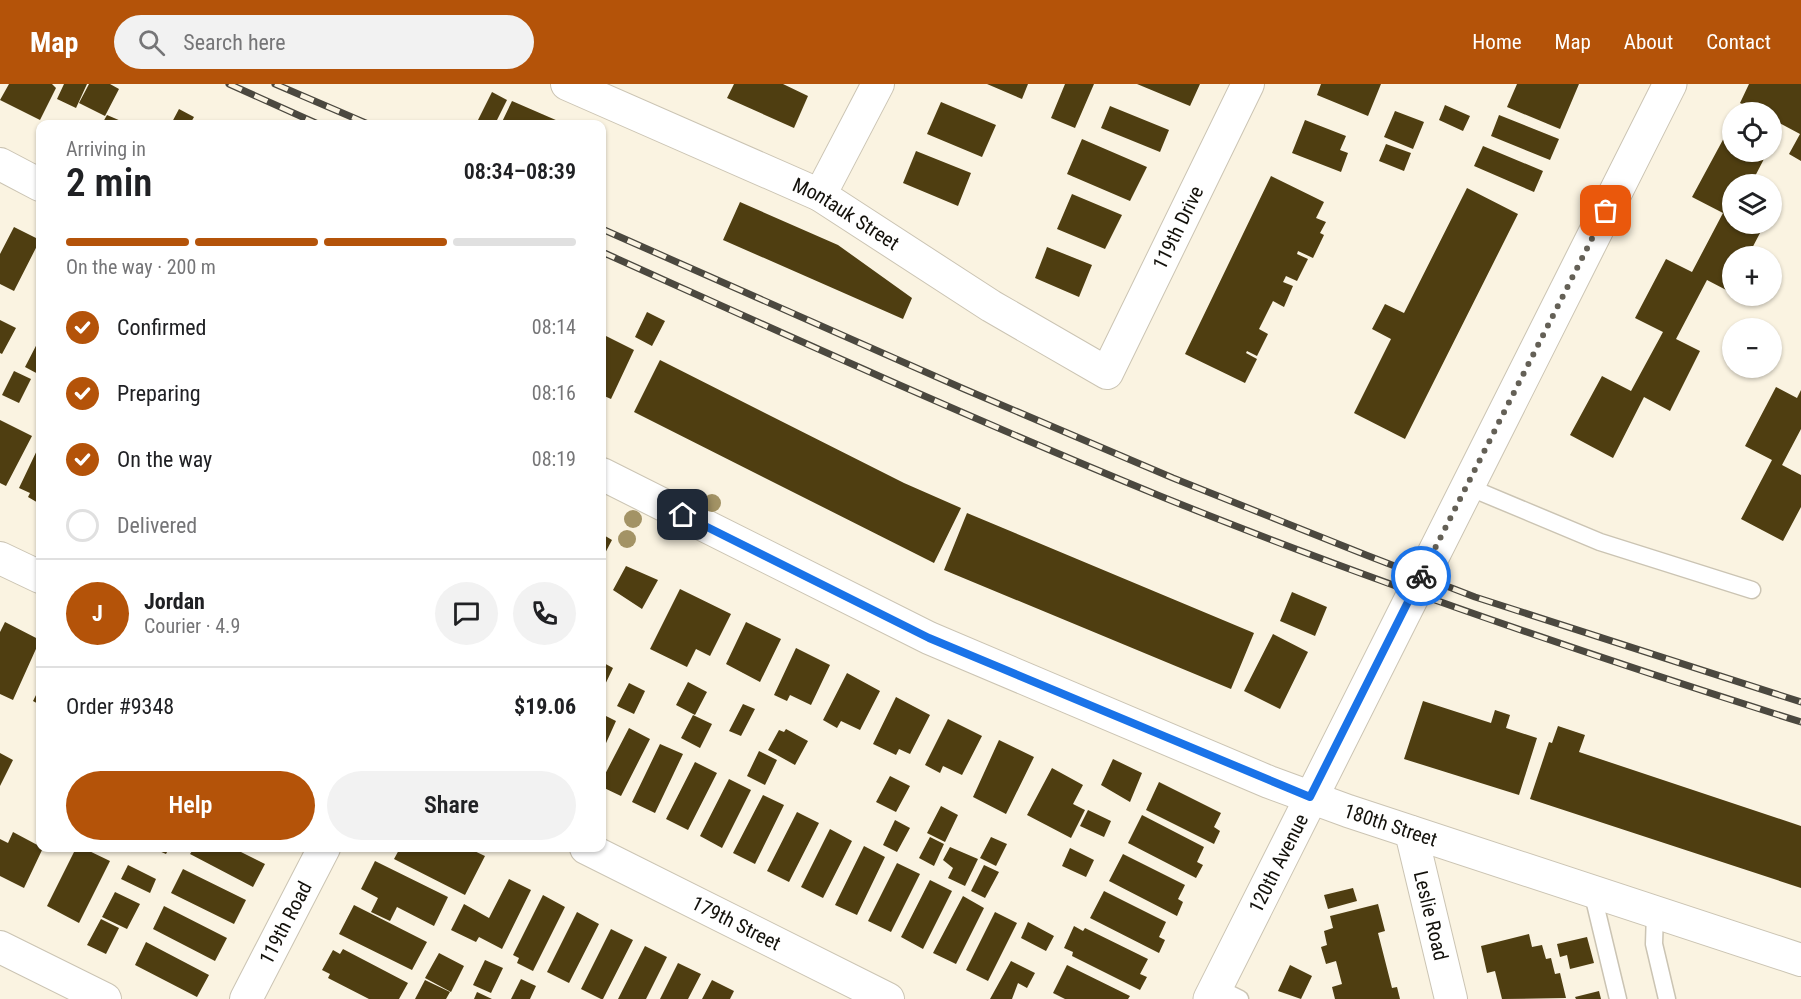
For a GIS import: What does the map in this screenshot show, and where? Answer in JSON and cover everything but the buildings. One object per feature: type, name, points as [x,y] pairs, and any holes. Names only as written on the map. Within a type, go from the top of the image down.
[{"type":"street","name":"Montauk Street","points":[[567,84],[819,195],[991,306],[1107,373]]},
{"type":"street","points":[[819,195],[878,84]]},
{"type":"street","name":"119th Drive","points":[[1107,373],[1248,84]]},
{"type":"street","name":"120th Avenue","points":[[1222,995],[1310,797],[1670,84]]},
{"type":"street","points":[[0,164],[36,183]]},
{"type":"street","name":"180th Street","points":[[606,476],[929,638],[1310,797],[1801,960]]},
{"type":"street","points":[[0,558],[36,576]]},
{"type":"street","name":"Leslie Road","points":[[1411,832],[1452,999]]},
{"type":"street","name":"119th Road","points":[[246,999],[322,852]]},
{"type":"street","name":"179th Street","points":[[594,852],[888,999]]},
{"type":"street","points":[[0,947],[105,999]]},
{"type":"lane","points":[[1466,486],[1600,542],[1752,590]]},
{"type":"lane","points":[[1592,891],[1618,999]]},
{"type":"lane","points":[[1655,912],[1654,944],[1667,999]]},
{"type":"railway","points":[[229,84],[309,120]]},
{"type":"railway","points":[[275,84],[359,120]]},
{"type":"railway","points":[[606,231],[964,389],[1173,478],[1366,555],[1475,597],[1801,702]]},
{"type":"railway","points":[[606,254],[949,407],[1160,496],[1318,558],[1639,670],[1801,722]]},
{"type":"way so far","points":[[1421,576],[1606,211]]},
{"type":"route","points":[[683,515],[929,638],[1269,782],[1310,797],[1421,576]]}]
